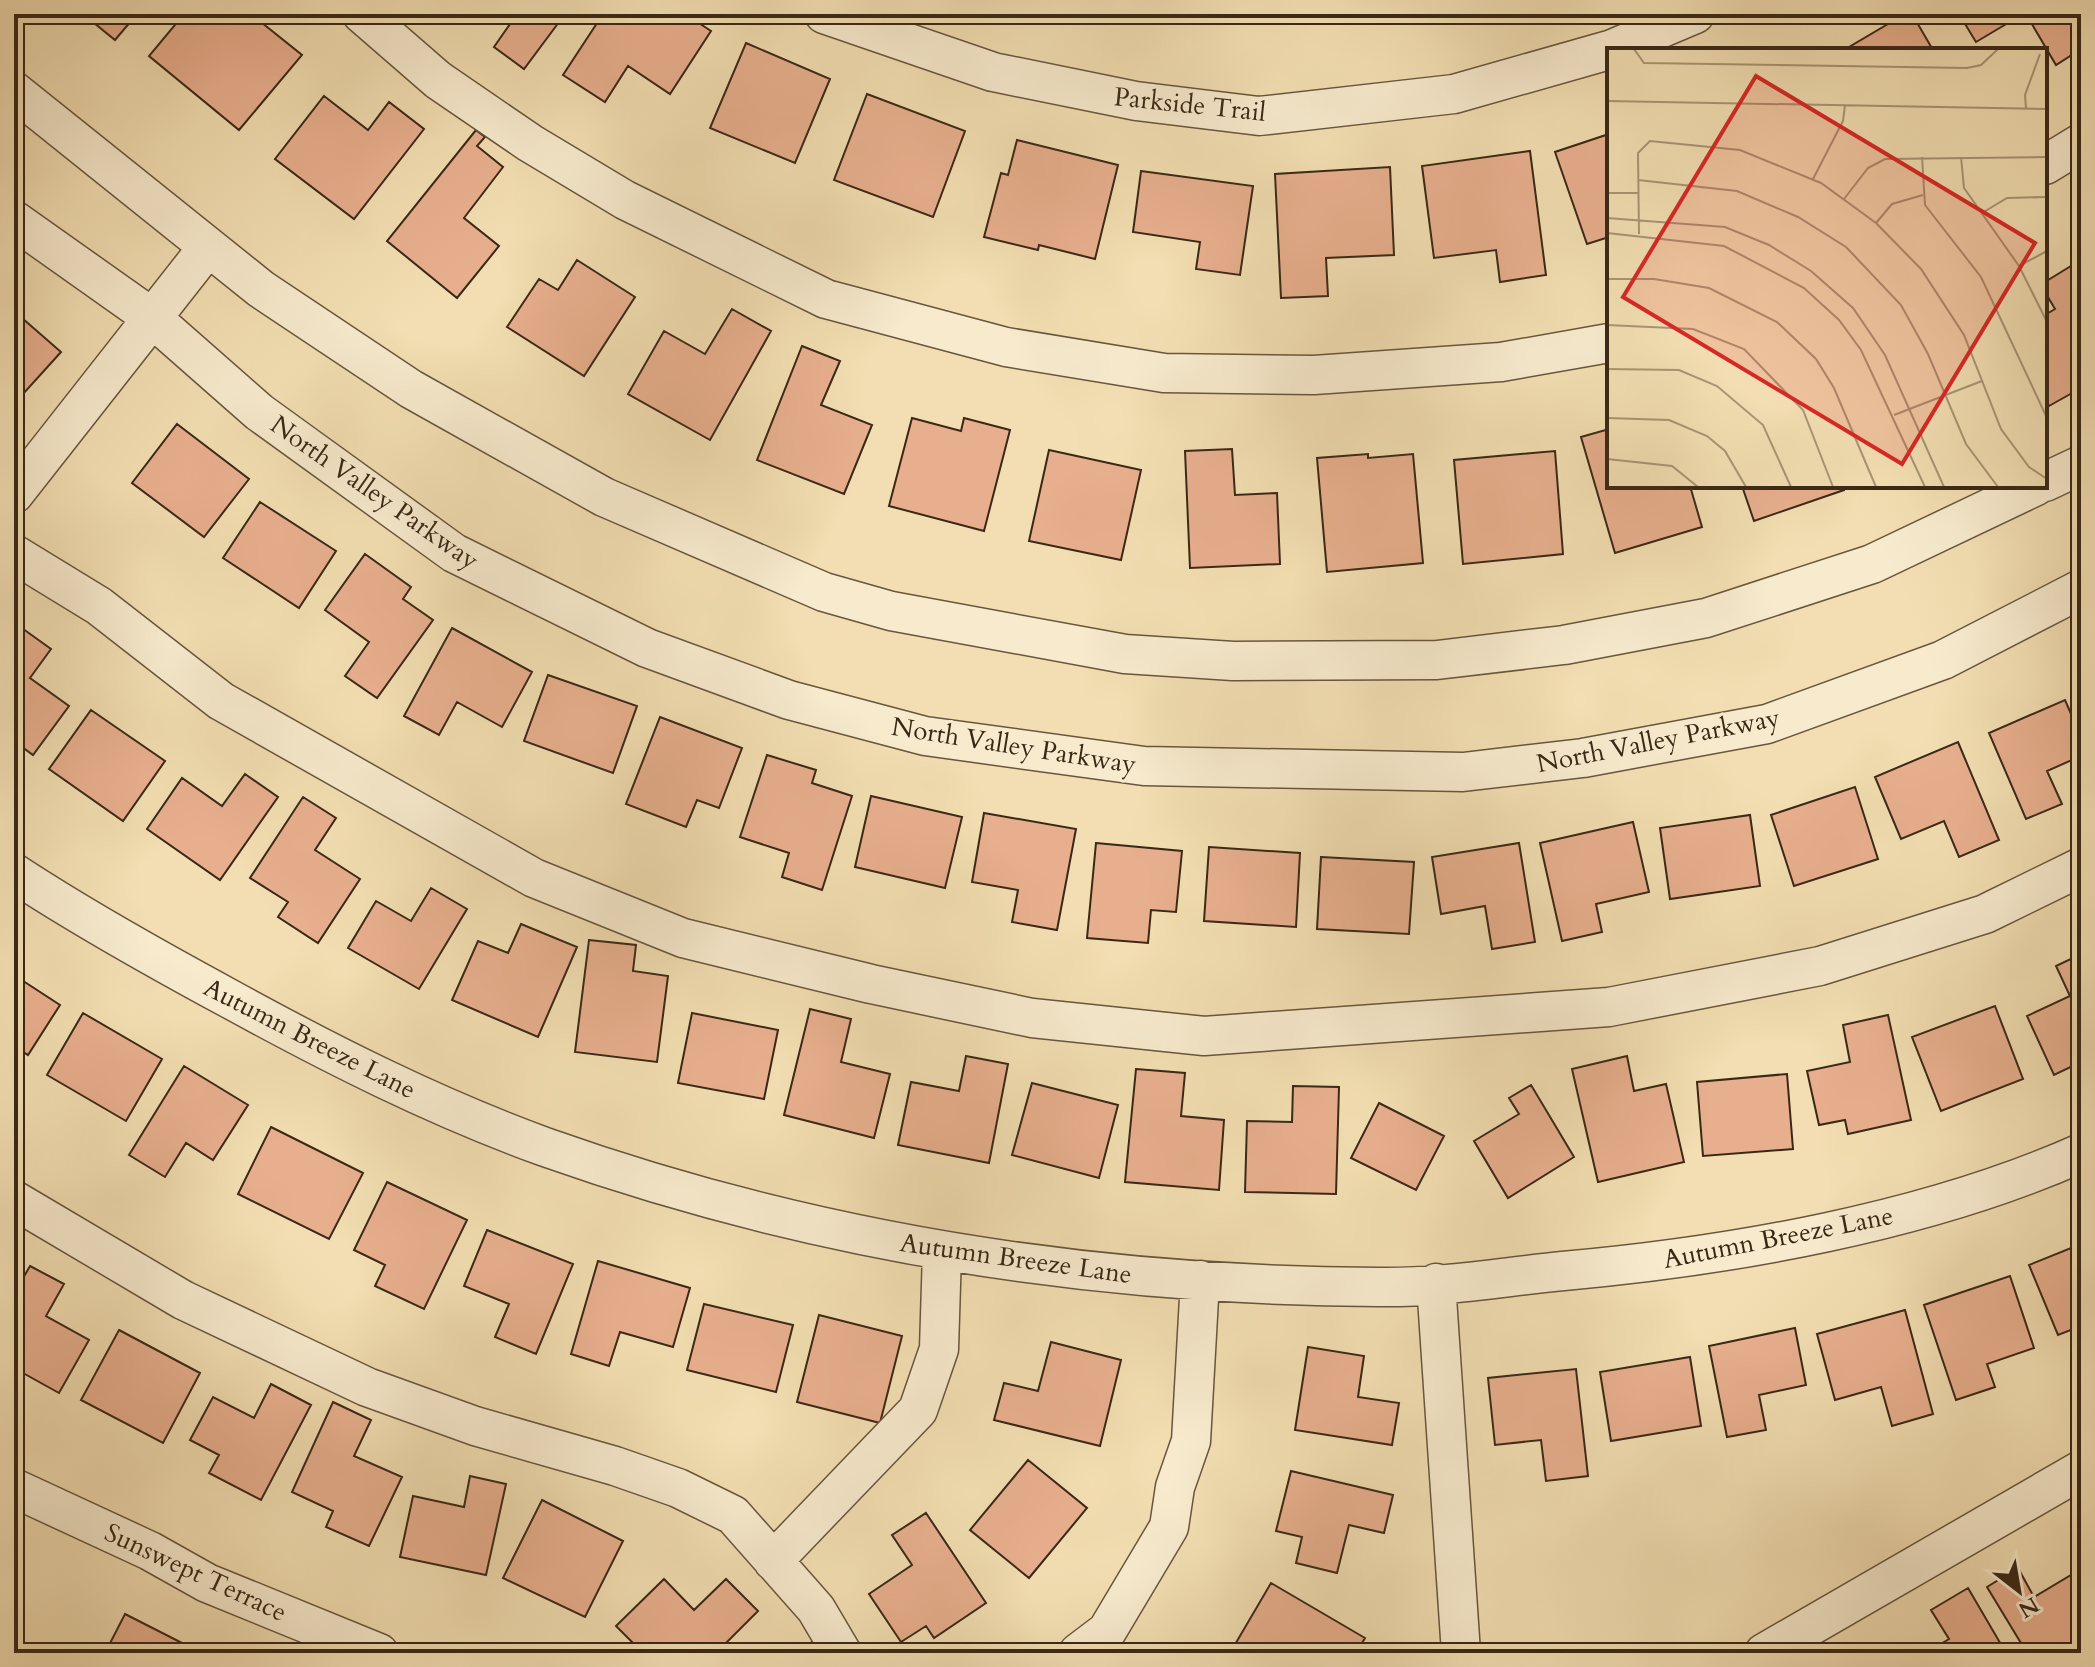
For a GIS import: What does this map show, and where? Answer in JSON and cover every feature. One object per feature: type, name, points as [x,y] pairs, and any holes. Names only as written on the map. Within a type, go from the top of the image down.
[{"type":"street","points":[[362,14],[438,80],[530,143],[625,200],[826,299],[1006,347],[1164,373],[1314,375],[1501,362],[1607,343]]},
{"type":"street","name":"Parkside Trail","points":[[824,14],[993,72],[1136,101],[1259,116],[1454,94],[1607,51]]},
{"type":"street","name":"Parkside Trail","points":[[1615,48],[1695,14]]},
{"type":"street","points":[[14,91],[261,289],[411,389],[604,497],[824,592],[891,611],[1125,654],[1233,661],[1437,660],[1564,645],[1706,618],[1872,564],[2032,488]]},
{"type":"street","points":[[2047,164],[2081,143]]},
{"type":"street","name":"North Valley Parkway","points":[[14,220],[151,317],[259,412],[454,553],[647,648],[789,700],[940,738],[1144,766],[1463,772],[1583,758],[1767,724],[1943,660],[2081,589]]},
{"type":"street","points":[[14,494],[208,247]]},
{"type":"street","points":[[2047,481],[2081,465]]},
{"type":"street","points":[[14,554],[99,606],[221,701],[534,878],[683,938],[871,984],[1032,1018],[1204,1036],[1609,1007],[1820,966],[1985,914],[2081,867]]},
{"type":"street","name":"Autumn Breeze Lane","points":[[14,873],[87,921],[363,1071],[530,1141],[712,1199],[942,1252],[1070,1271],[1384,1288],[1722,1254],[1940,1204],[2081,1153]]},
{"type":"street","points":[[14,1200],[183,1300],[367,1387],[475,1426],[615,1466],[706,1501],[733,1515],[816,1609],[842,1653]]},
{"type":"street","points":[[773,1561],[918,1410],[939,1349],[942,1252]]},
{"type":"street","points":[[1078,1653],[1107,1631],[1169,1527],[1175,1487],[1191,1441],[1200,1280]]},
{"type":"street","points":[[1436,1283],[1461,1653]]},
{"type":"street","points":[[1764,1653],[2081,1470]]},
{"type":"street","name":"Sunswept Terrace","points":[[14,1488],[150,1551],[207,1583],[379,1653]]},
{"type":"building","points":[[83,14],[137,14],[115,40]]},
{"type":"building","points":[[184,14],[251,14],[302,55],[239,130],[149,56]]},
{"type":"building","points":[[517,14],[565,14],[524,69],[494,47]]},
{"type":"building","points":[[603,14],[685,14],[711,31],[670,94],[628,66],[605,102],[563,75]]},
{"type":"building","points":[[1905,14],[1912,14],[1932,48],[1847,48]]},
{"type":"building","points":[[1959,14],[2023,14],[1976,42]]},
{"type":"building","points":[[2026,14],[2081,14],[2081,49],[2056,65]]},
{"type":"building","points":[[746,43],[830,79],[795,163],[710,128]]},
{"type":"building","points":[[867,94],[965,131],[933,217],[834,180]]},
{"type":"building","points":[[324,96],[368,130],[389,102],[424,129],[354,219],[275,159]]},
{"type":"building","points":[[476,130],[485,137],[477,146],[503,167],[464,218],[499,246],[457,298],[387,241]]},
{"type":"building","points":[[1607,135],[1607,238],[1587,244],[1555,152]]},
{"type":"building","points":[[1017,140],[1118,165],[1095,259],[1039,245],[1038,250],[984,237],[1001,173],[1008,175]]},
{"type":"building","points":[[1530,151],[1546,275],[1500,282],[1496,250],[1434,258],[1422,166]]},
{"type":"building","points":[[1390,167],[1394,255],[1326,258],[1328,296],[1281,298],[1275,174]]},
{"type":"building","points":[[1141,171],[1253,186],[1240,275],[1196,269],[1200,242],[1133,232]]},
{"type":"building","points":[[577,260],[635,297],[584,376],[507,327],[539,279],[558,290]]},
{"type":"building","points":[[2079,261],[2081,388],[2049,406],[2047,314],[2055,309],[2047,295],[2047,281]]},
{"type":"building","points":[[732,309],[771,331],[710,440],[628,394],[664,331],[705,354]]},
{"type":"building","points":[[14,311],[61,352],[14,404]]},
{"type":"building","points":[[802,346],[840,361],[821,405],[872,425],[844,494],[757,460]]},
{"type":"building","points":[[912,418],[961,431],[964,418],[1010,430],[984,531],[889,506]]},
{"type":"building","points":[[177,424],[249,479],[204,537],[132,483]]},
{"type":"building","points":[[1607,430],[1607,488],[1691,488],[1702,527],[1615,553],[1581,437]]},
{"type":"building","points":[[1232,449],[1235,495],[1277,493],[1280,564],[1190,568],[1185,451]]},
{"type":"building","points":[[1049,450],[1141,470],[1121,560],[1029,541]]},
{"type":"building","points":[[1555,451],[1563,554],[1463,564],[1454,460]]},
{"type":"building","points":[[1368,454],[1368,458],[1413,454],[1423,563],[1327,572],[1317,458]]},
{"type":"building","points":[[1743,488],[1844,488],[1844,490],[1754,521]]},
{"type":"building","points":[[260,502],[336,551],[299,608],[223,558]]},
{"type":"building","points":[[365,554],[411,587],[403,599],[433,620],[377,698],[345,676],[369,642],[325,610]]},
{"type":"building","points":[[19,626],[51,649],[30,678],[69,706],[33,755],[14,741],[14,632]]},
{"type":"building","points":[[452,628],[532,672],[502,727],[457,702],[439,735],[404,716]]},
{"type":"building","points":[[548,675],[637,706],[613,773],[524,741]]},
{"type":"building","points":[[2065,700],[2081,737],[2081,756],[2047,771],[2062,804],[2026,819],[1989,733]]},
{"type":"building","points":[[91,710],[165,761],[123,821],[49,769]]},
{"type":"building","points":[[660,717],[742,748],[719,808],[697,800],[686,827],[626,804]]},
{"type":"building","points":[[1958,742],[1999,840],[1959,857],[1944,821],[1901,839],[1875,777]]},
{"type":"building","points":[[767,755],[816,770],[812,783],[852,796],[822,890],[782,877],[789,853],[740,837]]},
{"type":"building","points":[[245,774],[278,797],[220,880],[147,829],[182,778],[222,806]]},
{"type":"building","points":[[1855,787],[1878,859],[1794,886],[1771,815]]},
{"type":"building","points":[[871,796],[962,817],[945,888],[855,867]]},
{"type":"building","points":[[303,797],[336,818],[315,850],[360,879],[318,943],[278,917],[288,902],[250,878]]},
{"type":"building","points":[[984,813],[1076,829],[1057,930],[1012,922],[1018,890],[972,882]]},
{"type":"building","points":[[1750,815],[1760,886],[1670,899],[1660,828]]},
{"type":"building","points":[[1633,822],[1649,892],[1596,904],[1602,932],[1562,941],[1540,843]]},
{"type":"building","points":[[1096,843],[1182,851],[1176,912],[1151,910],[1148,943],[1087,938]]},
{"type":"building","points":[[1519,843],[1535,942],[1492,949],[1485,906],[1441,914],[1432,857]]},
{"type":"building","points":[[1209,847],[1300,853],[1296,927],[1204,921]]},
{"type":"building","points":[[1321,857],[1414,862],[1409,934],[1317,929]]},
{"type":"building","points":[[431,888],[467,909],[419,989],[348,948],[376,901],[411,921]]},
{"type":"building","points":[[521,924],[577,947],[538,1037],[452,1000],[478,941],[508,953]]},
{"type":"building","points":[[589,940],[636,945],[633,971],[668,976],[657,1062],[575,1052]]},
{"type":"building","points":[[2081,954],[2081,1062],[2054,1075],[2027,1016],[2070,996],[2056,966]]},
{"type":"building","points":[[14,975],[60,1005],[28,1055],[14,1046]]},
{"type":"building","points":[[1995,1006],[2023,1079],[1941,1111],[1912,1037]]},
{"type":"building","points":[[810,1009],[851,1019],[841,1062],[890,1074],[874,1138],[784,1115]]},
{"type":"building","points":[[83,1013],[162,1059],[126,1121],[47,1075]]},
{"type":"building","points":[[692,1013],[778,1030],[764,1099],[678,1083]]},
{"type":"building","points":[[1888,1015],[1911,1120],[1848,1134],[1845,1120],[1819,1125],[1807,1071],[1850,1062],[1843,1025]]},
{"type":"building","points":[[966,1056],[1008,1064],[989,1163],[898,1145],[911,1082],[959,1091]]},
{"type":"building","points":[[1627,1056],[1634,1091],[1666,1084],[1684,1162],[1598,1182],[1572,1069]]},
{"type":"building","points":[[184,1066],[248,1105],[213,1160],[186,1143],[165,1177],[129,1155]]},
{"type":"building","points":[[1136,1069],[1185,1073],[1181,1116],[1224,1120],[1219,1190],[1125,1182]]},
{"type":"building","points":[[1787,1074],[1793,1149],[1703,1156],[1697,1082]]},
{"type":"building","points":[[1032,1083],[1118,1105],[1099,1178],[1012,1155]]},
{"type":"building","points":[[1531,1085],[1574,1157],[1508,1198],[1474,1141],[1519,1114],[1509,1098]]},
{"type":"building","points":[[1293,1086],[1339,1087],[1336,1194],[1245,1192],[1247,1121],[1292,1122]]},
{"type":"building","points":[[1379,1103],[1444,1136],[1416,1190],[1351,1158]]},
{"type":"building","points":[[271,1127],[363,1173],[329,1239],[238,1194]]},
{"type":"building","points":[[387,1182],[467,1220],[424,1309],[375,1286],[385,1265],[354,1250]]},
{"type":"building","points":[[487,1230],[573,1264],[536,1354],[495,1337],[509,1304],[464,1286]]},
{"type":"building","points":[[2081,1244],[2081,1326],[2058,1335],[2029,1265]]},
{"type":"building","points":[[598,1261],[690,1288],[673,1347],[620,1332],[609,1366],[571,1354]]},
{"type":"building","points":[[30,1266],[64,1284],[46,1316],[89,1340],[59,1393],[14,1368],[14,1294]]},
{"type":"building","points":[[2010,1276],[2034,1348],[1987,1364],[1995,1387],[1956,1400],[1924,1305]]},
{"type":"building","points":[[704,1304],[793,1325],[776,1392],[687,1370]]},
{"type":"building","points":[[1905,1310],[1933,1414],[1892,1426],[1881,1387],[1835,1400],[1817,1334]]},
{"type":"building","points":[[819,1315],[902,1336],[880,1423],[797,1402]]},
{"type":"building","points":[[1795,1328],[1806,1385],[1759,1395],[1766,1430],[1727,1437],[1709,1346]]},
{"type":"building","points":[[119,1330],[200,1373],[163,1443],[81,1400]]},
{"type":"building","points":[[1051,1342],[1121,1360],[1100,1446],[994,1420],[1004,1383],[1038,1391]]},
{"type":"building","points":[[1308,1347],[1364,1356],[1358,1397],[1399,1403],[1392,1445],[1295,1430]]},
{"type":"building","points":[[1690,1357],[1701,1426],[1611,1441],[1600,1372]]},
{"type":"building","points":[[1576,1369],[1588,1476],[1546,1481],[1541,1440],[1495,1445],[1488,1378]]},
{"type":"building","points":[[271,1384],[311,1405],[261,1500],[209,1473],[219,1455],[190,1440],[213,1397],[254,1418]]},
{"type":"building","points":[[333,1402],[371,1420],[354,1456],[402,1477],[369,1546],[326,1527],[333,1511],[292,1492]]},
{"type":"building","points":[[1028,1460],[1087,1508],[1029,1578],[970,1530]]},
{"type":"building","points":[[1291,1471],[1393,1495],[1384,1533],[1349,1525],[1337,1573],[1296,1563],[1302,1537],[1276,1531]]},
{"type":"building","points":[[470,1476],[506,1484],[486,1575],[400,1557],[413,1496],[464,1507]]},
{"type":"building","points":[[542,1500],[623,1541],[585,1617],[503,1578]]},
{"type":"building","points":[[926,1513],[986,1603],[934,1638],[926,1626],[901,1642],[869,1594],[912,1565],[892,1535]]},
{"type":"building","points":[[2018,1568],[2034,1597],[2081,1569],[2081,1653],[2027,1653],[1987,1587]]},
{"type":"building","points":[[664,1579],[694,1610],[726,1579],[758,1611],[716,1653],[643,1653],[616,1626]]},
{"type":"building","points":[[1271,1583],[1365,1638],[1356,1653],[1230,1653]]},
{"type":"building","points":[[1968,1588],[2006,1653],[1926,1653],[1949,1639],[1931,1610]]},
{"type":"building","points":[[125,1614],[186,1645],[182,1653],[105,1653]]},
{"type":"building","points":[[812,1642],[819,1653],[794,1653]]}]
